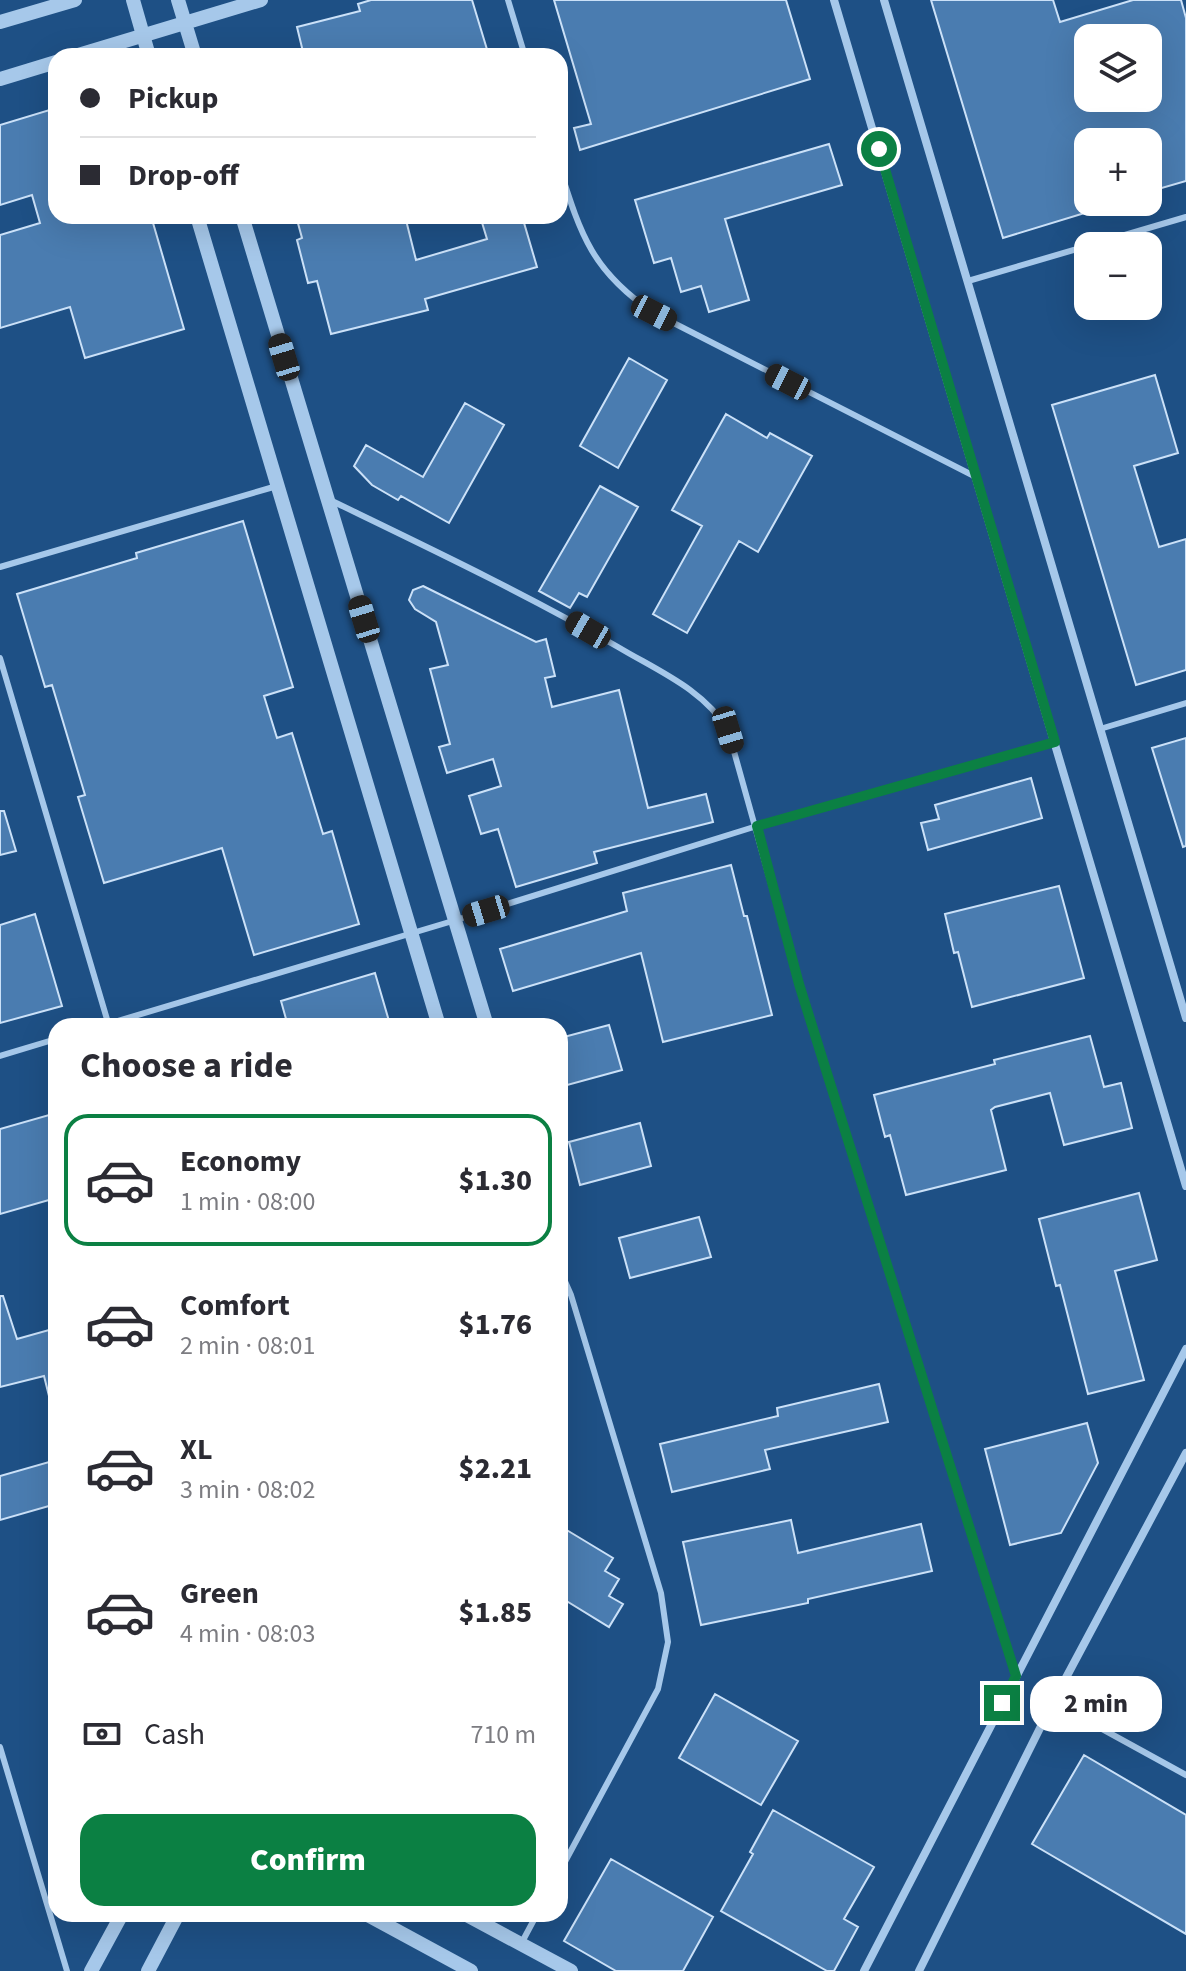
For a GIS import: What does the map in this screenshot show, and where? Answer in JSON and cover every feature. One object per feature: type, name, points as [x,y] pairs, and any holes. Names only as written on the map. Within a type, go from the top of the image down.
[{"type":"street","points":[[0,22],[75,0]]},
{"type":"street","points":[[133,0],[147,48]]},
{"type":"street","points":[[178,0],[193,48]]},
{"type":"street","points":[[101,48],[261,0]]},
{"type":"street","points":[[834,0],[1186,1186]]},
{"type":"street","points":[[884,0],[1186,1018]]},
{"type":"street","points":[[0,79],[48,64]]},
{"type":"street","points":[[199,224],[437,1018]]},
{"type":"street","points":[[244,224],[485,1018]]},
{"type":"street","points":[[864,1971],[1186,1349]]},
{"type":"street","points":[[919,1971],[1053,1702],[1186,1453]]},
{"type":"street","points":[[91,1971],[118,1922]]},
{"type":"street","points":[[148,1971],[174,1922]]},
{"type":"street","points":[[381,1922],[471,1971]]},
{"type":"street","points":[[480,1922],[571,1971]]},
{"type":"lane","points":[[508,0],[523,48]]},
{"type":"lane","points":[[568,195],[587,245],[610,276],[638,303],[976,477]]},
{"type":"lane","points":[[968,281],[1186,217]]},
{"type":"lane","points":[[0,567],[278,486]]},
{"type":"lane","points":[[327,498],[541,603],[703,699],[728,730],[803,999],[1016,1676]]},
{"type":"lane","points":[[0,658],[104,1018]]},
{"type":"lane","points":[[1100,729],[1186,703]]},
{"type":"lane","points":[[130,1018],[757,826],[1055,742]]},
{"type":"lane","points":[[0,1056],[48,1041]]},
{"type":"lane","points":[[568,1288],[661,1593],[668,1642],[658,1689],[568,1856]]},
{"type":"lane","points":[[1053,1702],[1186,1775]]},
{"type":"lane","points":[[0,1747],[48,1907]]},
{"type":"lane","points":[[52,1922],[67,1971]]},
{"type":"lane","points":[[521,1944],[533,1922]]},
{"type":"building","points":[[371,0],[472,0],[487,48],[302,48],[297,27],[360,11],[358,4]]},
{"type":"building","points":[[554,0],[786,0],[810,79],[580,150],[574,128],[591,124]]},
{"type":"building","points":[[931,0],[1053,0],[1060,22],[1133,0],[1181,0],[1186,18],[1186,181],[1162,188],[1162,128],[1074,128],[1075,216],[1003,238]]},
{"type":"building","points":[[48,110],[48,224],[153,224],[184,329],[85,358],[70,307],[0,328],[0,235],[40,223],[32,195],[0,205],[0,125]]},
{"type":"building","points":[[829,144],[842,185],[725,219],[749,300],[709,312],[701,286],[681,292],[671,258],[654,263],[635,200]]},
{"type":"building","points":[[298,224],[407,224],[416,260],[487,239],[482,224],[524,224],[537,267],[425,299],[428,310],[331,334],[317,281],[308,283],[297,240],[302,238]]},
{"type":"building","points":[[629,358],[667,380],[618,468],[580,446]]},
{"type":"building","points":[[1155,375],[1178,453],[1134,466],[1159,547],[1186,539],[1186,670],[1136,685],[1052,405]]},
{"type":"building","points":[[465,403],[504,425],[449,523],[401,496],[398,500],[372,485],[354,466],[366,445],[423,477]]},
{"type":"building","points":[[726,414],[767,438],[770,433],[812,456],[758,552],[739,541],[687,633],[653,614],[702,526],[672,510]]},
{"type":"building","points":[[600,486],[638,507],[587,597],[579,593],[570,608],[539,591]]},
{"type":"building","points":[[243,521],[293,687],[264,696],[277,738],[292,733],[323,834],[332,831],[359,924],[254,955],[222,848],[104,883],[78,797],[85,795],[52,685],[45,687],[17,594],[137,558],[136,553]]},
{"type":"building","points":[[423,586],[536,642],[546,639],[555,676],[545,678],[552,707],[619,690],[648,808],[706,794],[713,822],[594,852],[597,863],[516,887],[498,829],[481,834],[469,796],[501,786],[493,759],[447,773],[439,747],[450,744],[430,669],[448,665],[436,622],[415,609],[409,600],[413,590]]},
{"type":"building","points":[[1186,738],[1186,846],[1183,847],[1152,748]]},
{"type":"building","points":[[1031,778],[1042,818],[928,850],[921,823],[939,819],[935,805]]},
{"type":"building","points":[[0,811],[4,811],[16,851],[0,855]]},
{"type":"building","points":[[731,865],[772,1015],[663,1042],[641,953],[513,991],[500,949],[627,911],[623,893]]},
{"type":"building","points":[[1059,886],[1084,978],[972,1007],[945,914]]},
{"type":"building","points":[[35,914],[62,1006],[0,1023],[0,925]]},
{"type":"building","points":[[375,973],[388,1018],[286,1018],[281,1001]]},
{"type":"building","points":[[609,1025],[622,1070],[568,1085],[568,1036]]},
{"type":"building","points":[[1090,1036],[1104,1087],[1121,1083],[1132,1128],[1064,1145],[1050,1093],[995,1107],[991,1110],[1006,1170],[906,1195],[890,1135],[885,1137],[874,1095]]},
{"type":"building","points":[[48,1115],[48,1200],[0,1214],[0,1129]]},
{"type":"building","points":[[640,1123],[651,1166],[580,1185],[569,1142]]},
{"type":"building","points":[[1139,1193],[1157,1260],[1115,1271],[1144,1380],[1088,1394],[1060,1285],[1056,1286],[1039,1219]]},
{"type":"building","points":[[699,1217],[711,1257],[630,1278],[619,1238]]},
{"type":"building","points":[[0,1296],[3,1296],[17,1339],[48,1330],[48,1392],[44,1376],[0,1387]]},
{"type":"building","points":[[879,1384],[888,1422],[765,1450],[770,1469],[672,1492],[660,1444],[778,1416],[777,1408]]},
{"type":"building","points":[[1087,1423],[1098,1463],[1061,1533],[1010,1545],[985,1449]]},
{"type":"building","points":[[48,1462],[48,1506],[0,1520],[0,1476]]},
{"type":"building","points":[[791,1520],[798,1553],[921,1524],[932,1571],[808,1599],[808,1603],[701,1625],[683,1542]]},
{"type":"building","points":[[568,1531],[613,1558],[605,1571],[619,1579],[609,1596],[623,1604],[609,1627],[568,1602]]},
{"type":"building","points":[[715,1694],[798,1741],[761,1805],[679,1758]]},
{"type":"building","points":[[1084,1755],[1186,1815],[1186,1934],[1032,1844]]},
{"type":"building","points":[[773,1810],[874,1867],[844,1919],[858,1927],[834,1971],[827,1971],[721,1911]]},
{"type":"building","points":[[611,1859],[713,1917],[683,1971],[616,1971],[564,1941]]},
{"type":"route","points":[[879,149],[1055,742],[757,826],[799,984],[1016,1676],[1002,1703]]}]
